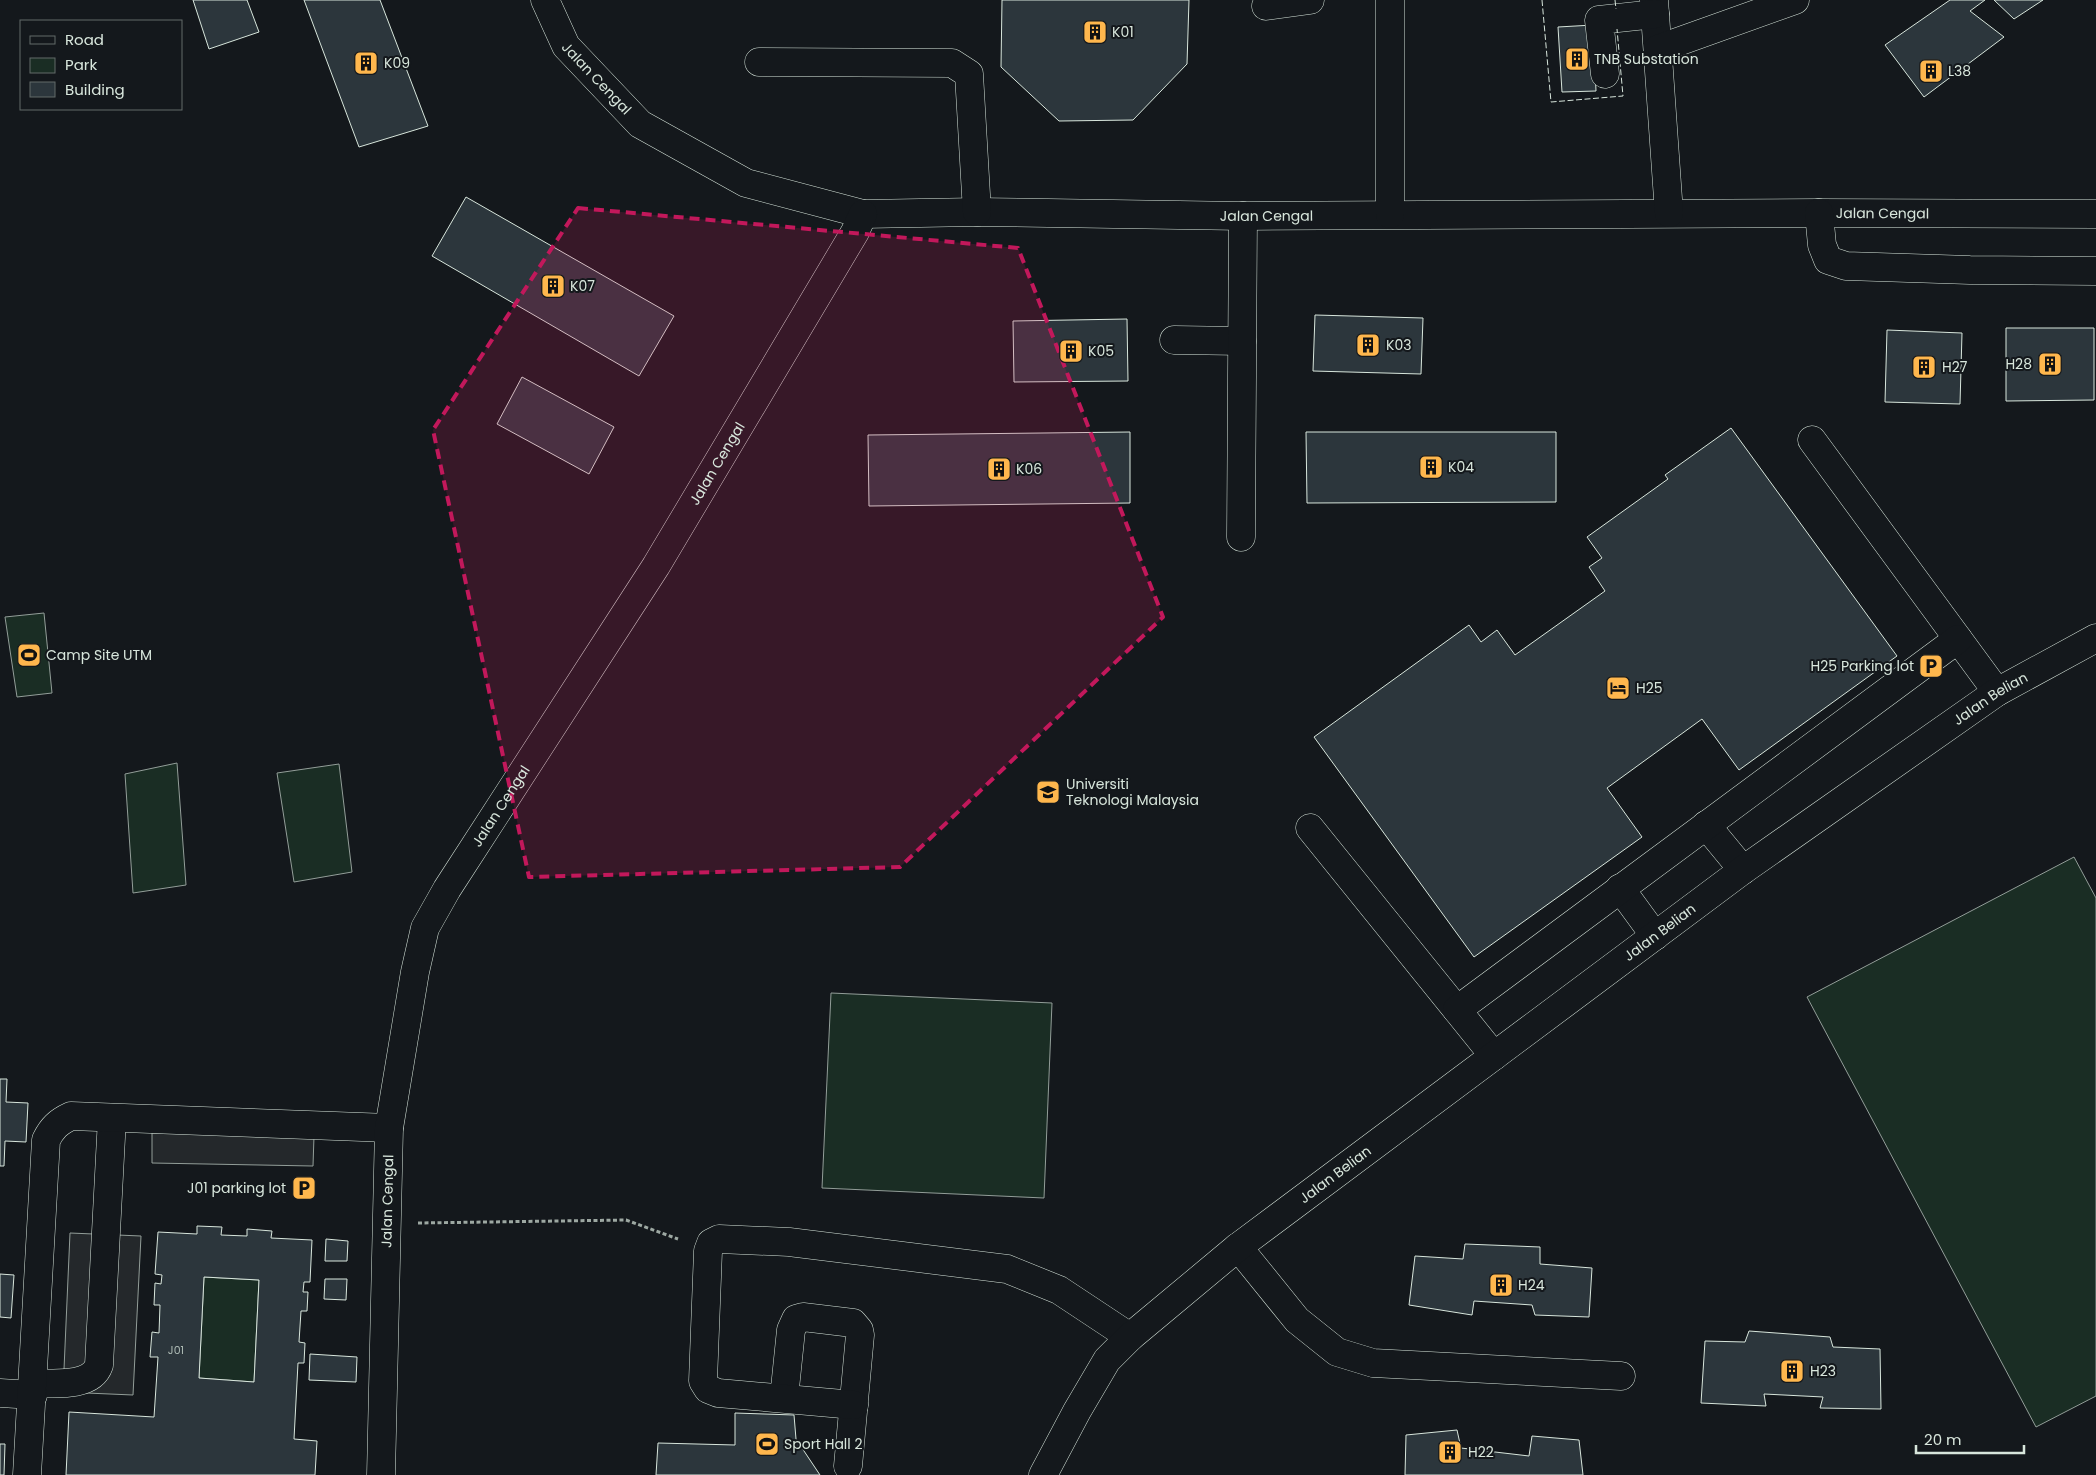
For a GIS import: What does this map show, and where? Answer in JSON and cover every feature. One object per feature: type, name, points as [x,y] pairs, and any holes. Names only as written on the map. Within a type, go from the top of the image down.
[{"type":"street","name":"Jalan Cengal","points":[[545,0],[566,46],[640,124],[746,183],[863,214],[977,212],[1243,216],[1669,213],[2096,214]]},
{"type":"street","points":[[1266,6],[1310,0]]},
{"type":"street","points":[[1390,0],[1390,214]]},
{"type":"street","points":[[1658,49],[1795,0]]},
{"type":"street","points":[[1605,74],[1599,20],[1655,7],[1669,213]]},
{"type":"street","points":[[759,62],[952,63],[969,74],[977,212]]},
{"type":"street","points":[[1819,213],[1822,246],[1828,260],[1846,266],[1970,270],[2096,271]]},
{"type":"street","name":"Jalan Cengal","points":[[381,1475],[389,1128],[415,972],[425,928],[447,889],[656,566],[850,240],[863,214]]},
{"type":"street","points":[[1241,537],[1243,216]]},
{"type":"street","points":[[1174,340],[1242,342]]},
{"type":"street","points":[[1812,440],[1997,692]]},
{"type":"street","name":"Jalan Belian","points":[[1043,1475],[1077,1410],[1107,1360],[1130,1337],[1238,1247],[1743,870],[1997,692],[2096,638]]},
{"type":"street","points":[[1457,1010],[1958,639]]},
{"type":"street","points":[[1706,825],[1743,870]]},
{"type":"street","points":[[1310,828],[1494,1056]]},
{"type":"street","points":[[1620,888],[1655,936]]},
{"type":"street","points":[[28,1475],[46,1140],[52,1129],[61,1121],[71,1116],[389,1128]]},
{"type":"street","points":[[0,1392],[33,1389],[90,1378],[96,1372],[99,1365],[112,1118]]},
{"type":"street","points":[[854,1405],[718,1393],[708,1389],[703,1381],[708,1250],[711,1243],[718,1239],[789,1242],[1007,1269],[1059,1290],[1130,1337]]},
{"type":"street","points":[[1238,1247],[1297,1320],[1337,1352],[1373,1362],[1622,1376]]},
{"type":"street","points":[[784,1398],[793,1322],[796,1319],[803,1317],[853,1323],[860,1330],[848,1466]]},
{"type":"path","points":[[387,1223],[626,1220],[708,1250]]},
{"type":"highlighted area","points":[[578,208],[1018,248],[1163,617],[900,867],[529,877],[433,430]]},
{"type":"green space","name":"Camp Site UTM","points":[[44,613],[52,693],[17,697],[5,617]]},
{"type":"green space","points":[[177,763],[186,885],[133,893],[125,774]]},
{"type":"green space","points":[[339,764],[352,872],[294,882],[277,773]]},
{"type":"green space","points":[[2074,857],[2096,898],[2096,1396],[2036,1427],[1807,997]]},
{"type":"green space","points":[[831,993],[1052,1003],[1044,1198],[822,1188]]},
{"type":"green space","points":[[204,1277],[259,1280],[254,1382],[199,1378]]},
{"type":"shaded area","points":[[152,1133],[314,1136],[313,1166],[152,1163]]},
{"type":"shaded area","points":[[70,1233],[141,1236],[133,1395],[63,1392]]},
{"type":"building","points":[[193,0],[247,0],[259,32],[209,49]]},
{"type":"building","name":"K09","points":[[304,0],[380,0],[428,126],[359,147]]},
{"type":"building","name":"K01","points":[[1002,0],[1189,0],[1187,64],[1133,120],[1059,121],[1001,67]]},
{"type":"building","name":"L38","points":[[1950,0],[1985,0],[1970,11],[2004,37],[1924,97],[1885,45]]},
{"type":"building","points":[[1994,0],[2043,0],[2014,19]]},
{"type":"building","name":"TNB Substation","points":[[1593,25],[1596,91],[1562,92],[1558,27]]},
{"type":"building","name":"K07","points":[[466,197],[674,316],[639,376],[432,256]]},
{"type":"building","name":"K03","points":[[1315,315],[1423,318],[1421,374],[1313,371]]},
{"type":"building","name":"K05","points":[[1127,319],[1128,381],[1014,382],[1013,321]]},
{"type":"building","name":"H28","points":[[2006,328],[2094,328],[2094,400],[2006,401]]},
{"type":"building","name":"H27","points":[[1887,330],[1962,333],[1960,404],[1885,402]]},
{"type":"building","points":[[522,377],[614,427],[589,474],[497,424]]},
{"type":"building","name":"H25","points":[[1731,428],[1897,656],[1739,770],[1702,719],[1607,788],[1642,837],[1474,957],[1314,737],[1469,625],[1481,642],[1497,630],[1515,655],[1605,591],[1589,567],[1602,558],[1587,537],[1668,479],[1665,475]]},
{"type":"building","name":"K06","points":[[1130,432],[1130,503],[869,506],[868,435]]},
{"type":"building","name":"K04","points":[[1306,432],[1556,432],[1556,502],[1307,503]]},
{"type":"building","points":[[0,1079],[7,1079],[6,1102],[28,1103],[26,1142],[5,1141],[4,1166],[0,1166]]},
{"type":"building","points":[[197,1226],[222,1227],[221,1235],[247,1236],[247,1229],[272,1231],[271,1238],[312,1240],[310,1282],[304,1282],[303,1292],[308,1292],[307,1311],[301,1311],[299,1342],[305,1343],[304,1363],[298,1363],[294,1439],[317,1441],[315,1475],[66,1475],[69,1412],[154,1417],[158,1357],[150,1357],[152,1332],[159,1333],[160,1305],[154,1305],[155,1283],[161,1284],[162,1275],[155,1274],[158,1232],[197,1234]],"holes":[[[204,1277],[259,1280],[254,1382],[199,1378]]]},
{"type":"building","points":[[326,1239],[348,1241],[347,1261],[325,1261]]},
{"type":"building","name":"H24","points":[[1465,1244],[1540,1247],[1540,1264],[1592,1268],[1589,1317],[1535,1315],[1532,1305],[1474,1301],[1472,1315],[1409,1305],[1415,1256],[1463,1259]]},
{"type":"building","points":[[0,1274],[14,1275],[11,1318],[0,1317]]},
{"type":"building","points":[[325,1279],[347,1279],[346,1300],[324,1299]]},
{"type":"building","name":"H23","points":[[1749,1331],[1830,1337],[1833,1347],[1880,1349],[1881,1409],[1820,1408],[1823,1397],[1764,1394],[1766,1406],[1701,1403],[1705,1341],[1745,1342]]},
{"type":"building","points":[[310,1354],[357,1357],[356,1382],[309,1380]]},
{"type":"building","name":"Sport Hall 2","points":[[735,1413],[794,1415],[796,1439],[820,1475],[656,1475],[658,1443],[735,1445]]},
{"type":"building","name":"H22","points":[[1457,1430],[1461,1448],[1529,1456],[1532,1436],[1579,1440],[1583,1475],[1405,1475],[1406,1435]]},
{"type":"building","points":[[0,1444],[5,1444],[4,1475],[0,1475]]},
{"type":"fence","points":[[1542,0],[1551,102],[1623,96],[1617,29]]},
{"type":"fence","points":[[1615,0],[1616,9]]},
{"type":"place","name":"K01","points":[[1095,32]]},
{"type":"place","name":"TNB Substation","points":[[1577,59]]},
{"type":"place","name":"K09","points":[[366,63]]},
{"type":"place","name":"L38","points":[[1931,71]]},
{"type":"place","name":"K07","points":[[553,286]]},
{"type":"place","name":"K03","points":[[1368,345]]},
{"type":"place","name":"K05","points":[[1071,351]]},
{"type":"place","name":"H28","points":[[2050,364]]},
{"type":"place","name":"H27","points":[[1924,367]]},
{"type":"place","name":"K04","points":[[1431,467]]},
{"type":"place","name":"K06","points":[[999,469]]},
{"type":"place","name":"Camp Site UTM","points":[[29,655]]},
{"type":"place","name":"H25 Parking lot","points":[[1931,666]]},
{"type":"place","name":"H25","points":[[1618,688]]},
{"type":"place","name":"Universiti Teknologi Malaysia","points":[[1048,792]]},
{"type":"place","name":"J01 parking lot","points":[[304,1188]]},
{"type":"place","name":"H24","points":[[1501,1285]]},
{"type":"place","name":"H23","points":[[1792,1371]]},
{"type":"place","name":"Sport Hall 2","points":[[767,1444]]},
{"type":"place","name":"H22","points":[[1450,1452]]}]
